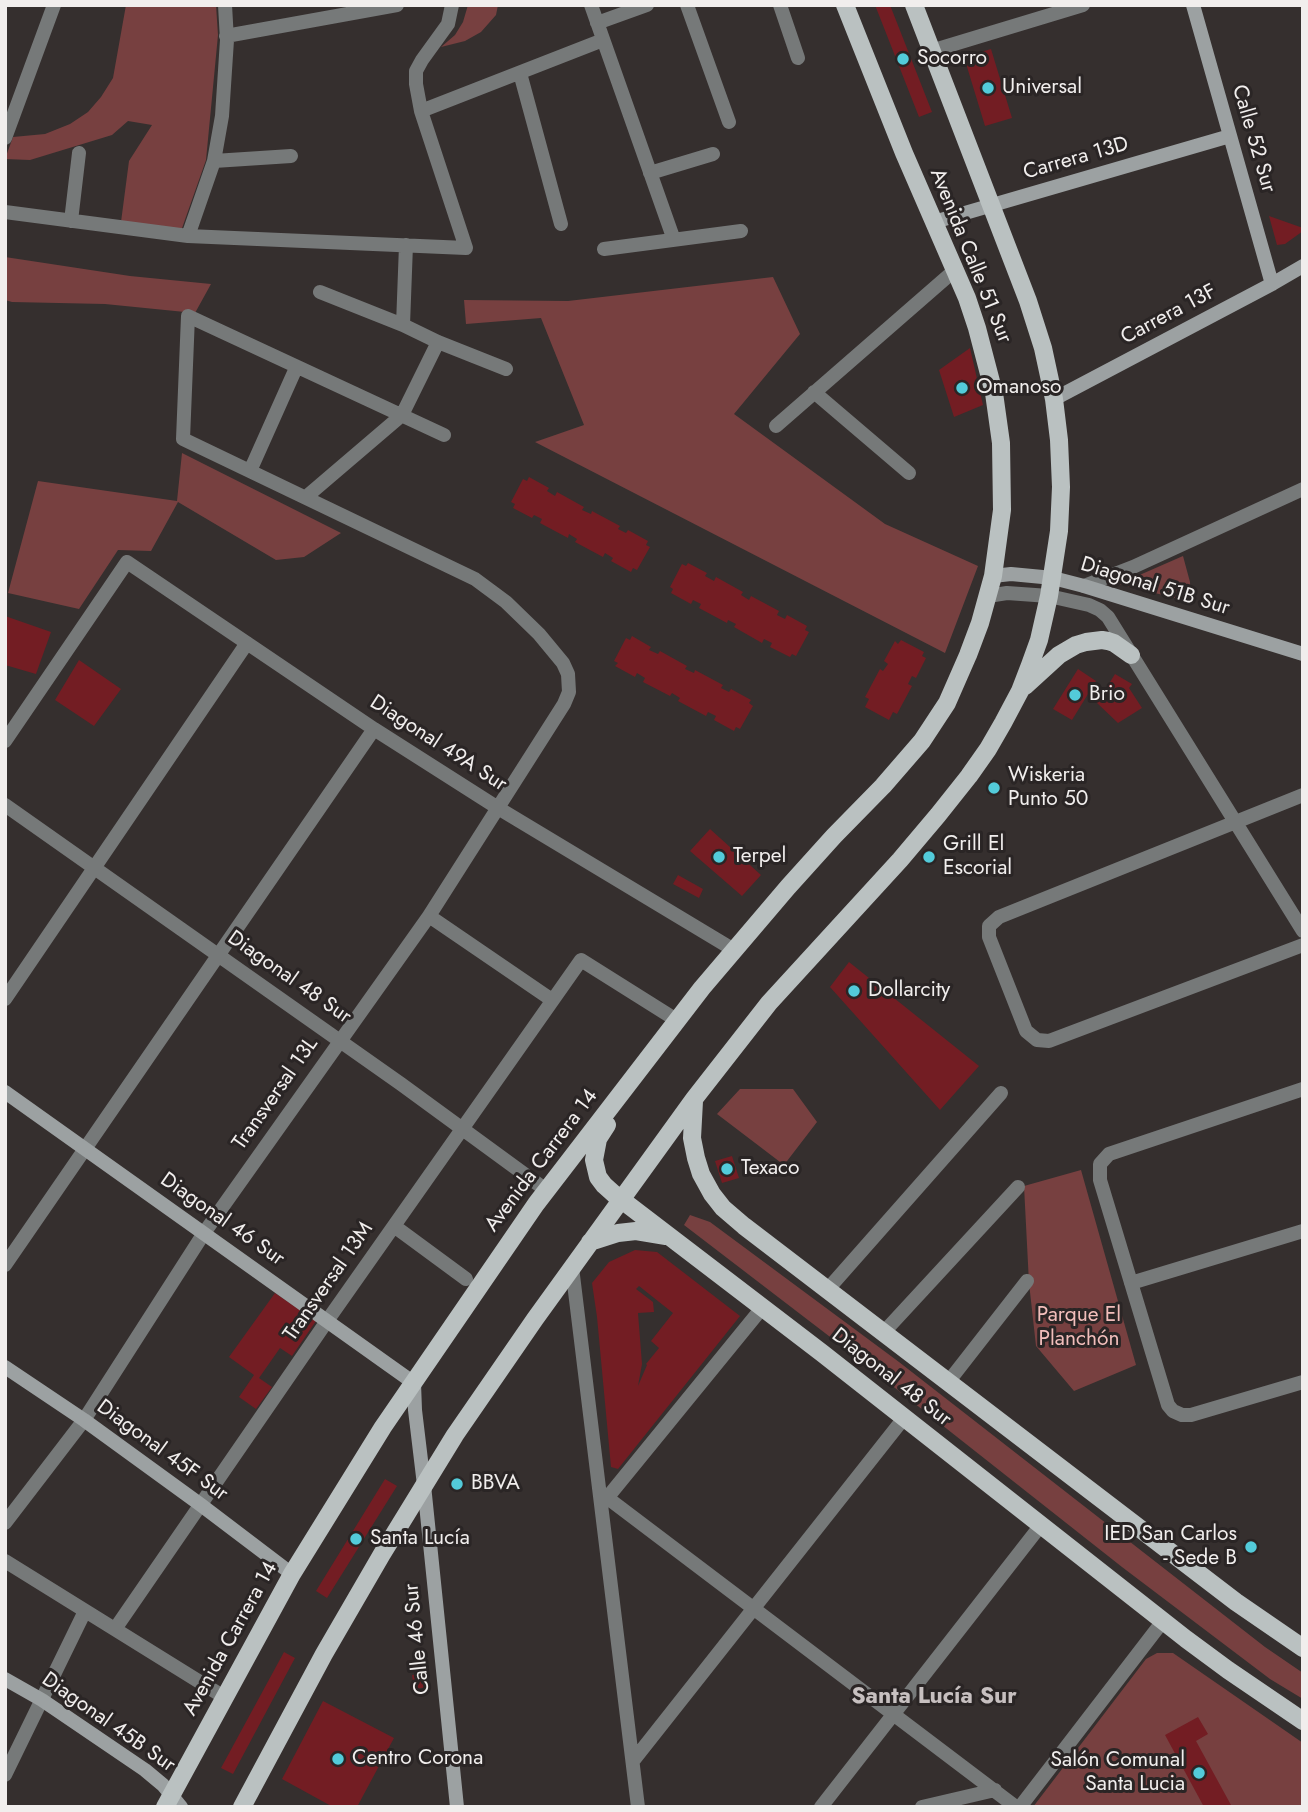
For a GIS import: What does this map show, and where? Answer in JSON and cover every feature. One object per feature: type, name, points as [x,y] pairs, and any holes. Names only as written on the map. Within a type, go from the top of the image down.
[{"type":"main road","name":"Avenida Calle 51 Sur","points":[[845,5],[977,328],[989,371],[998,418],[1002,467],[999,538],[993,576]]},
{"type":"main road","name":"Avenida Calle 51 Sur","points":[[914,5],[1036,325],[1054,399],[1061,487],[1053,578]]},
{"type":"main road","name":"Avenida Carrera 14","points":[[173,1803],[224,1697],[292,1574],[383,1427],[546,1190],[702,988],[788,887],[883,786],[922,740],[947,703],[957,681],[980,623],[993,576]]},
{"type":"main road","points":[[242,1807],[351,1606],[424,1485],[572,1267],[694,1099],[793,976],[938,815],[988,749],[1020,691],[1039,640],[1053,578]]},
{"type":"main road","points":[[1020,691],[1059,655],[1076,645],[1102,640],[1114,643],[1131,655]]},
{"type":"main road","name":"Diagonal 48 Sur","points":[[678,1021],[639,1083],[598,1139],[594,1160],[598,1177],[604,1185],[1163,1621],[1303,1721]]},
{"type":"main road","name":"Diagonal 48 Sur","points":[[694,1099],[692,1138],[696,1158],[701,1174],[723,1208],[1236,1602],[1303,1648]]},
{"type":"main road","points":[[590,1242],[618,1233],[636,1231],[670,1237]]},
{"type":"street","points":[[5,138],[54,5]]},
{"type":"street","points":[[188,236],[214,161],[222,116],[225,5]]},
{"type":"street","points":[[226,36],[397,5]]},
{"type":"street","points":[[5,212],[188,236],[466,248],[421,111],[416,84],[416,71],[448,24],[452,5]]},
{"type":"street","points":[[591,5],[674,240]]},
{"type":"street","points":[[597,23],[647,5]]},
{"type":"street","points":[[687,5],[729,122]]},
{"type":"street","points":[[780,5],[798,58]]},
{"type":"street","points":[[931,51],[1083,5]]},
{"type":"street","name":"Calle 52 Sur","points":[[1193,5],[1272,284]]},
{"type":"street","points":[[421,111],[603,40]]},
{"type":"street","points":[[520,73],[561,225]]},
{"type":"street","name":"Carrera 13D","points":[[934,222],[1230,136]]},
{"type":"street","points":[[71,221],[79,153]]},
{"type":"street","points":[[650,173],[713,154]]},
{"type":"street","points":[[214,161],[291,156]]},
{"type":"street","points":[[604,249],[741,231]]},
{"type":"street","points":[[403,324],[406,245]]},
{"type":"street","name":"Carrera 13F","points":[[1054,399],[1303,266]]},
{"type":"street","points":[[776,426],[954,270]]},
{"type":"street","points":[[320,292],[403,324],[438,342],[506,369]]},
{"type":"street","points":[[438,342],[402,415],[306,497],[183,439],[188,316],[296,368],[402,415],[444,435]]},
{"type":"street","points":[[250,471],[296,368]]},
{"type":"street","points":[[814,392],[909,473]]},
{"type":"street","points":[[1084,586],[1133,567],[1303,489]]},
{"type":"street","name":"Transversal 13L","points":[[5,1523],[84,1420],[204,1233],[429,916],[564,704],[569,692],[568,674],[563,663],[539,634],[506,602],[475,579],[306,497]]},
{"type":"street","name":"Diagonal 49A Sur","points":[[5,741],[127,562],[374,729],[498,808],[734,950]]},
{"type":"street","name":"Diagonal 51B Sur","points":[[993,576],[1011,574],[1053,578],[1300,652]]},
{"type":"street","points":[[988,596],[1007,593],[1071,599],[1100,610],[1108,617],[1303,931]]},
{"type":"street","points":[[5,999],[247,643]]},
{"type":"street","points":[[5,1265],[374,729]]},
{"type":"street","points":[[1303,795],[999,917],[989,926],[989,937],[1026,1031],[1037,1040],[1049,1041],[1303,945]]},
{"type":"street","name":"Diagonal 48 Sur","points":[[5,805],[546,1190]]},
{"type":"street","points":[[429,916],[552,1000]]},
{"type":"street","name":"Transversal 13M","points":[[115,1629],[581,960],[678,1021]]},
{"type":"street","points":[[1303,1089],[1109,1154],[1100,1164],[1100,1180],[1168,1405],[1173,1411],[1191,1415],[1303,1382]]},
{"type":"street","name":"Diagonal 46 Sur","points":[[5,1092],[414,1382]]},
{"type":"street","points":[[828,1289],[1001,1093]]},
{"type":"street","points":[[884,1332],[1018,1187]]},
{"type":"street","points":[[394,1226],[466,1279]]},
{"type":"street","points":[[1131,1283],[1303,1231]]},
{"type":"street","points":[[572,1267],[604,1496],[638,1807]]},
{"type":"street","points":[[949,1381],[1027,1281]]},
{"type":"street","points":[[604,1496],[762,1308]]},
{"type":"street","name":"Diagonal 45F Sur","points":[[5,1367],[84,1420],[292,1574]]},
{"type":"street","name":"Calle 46 Sur","points":[[414,1382],[457,1807]]},
{"type":"street","points":[[633,1761],[904,1418]]},
{"type":"street","points":[[604,1496],[1018,1807],[1163,1621]]},
{"type":"street","points":[[821,1807],[1041,1525]]},
{"type":"street","points":[[5,1561],[224,1697]]},
{"type":"street","points":[[5,1774],[85,1611]]},
{"type":"street","name":"Diagonal 45B Sur","points":[[5,1679],[42,1700],[145,1769],[163,1784],[173,1803]]},
{"type":"street","points":[[922,1807],[995,1790]]},
{"type":"green space","points":[[126,5],[216,5],[218,35],[206,160],[181,231],[121,222],[129,161],[152,125],[128,121],[112,135],[30,160],[5,159],[13,137],[45,134],[70,124],[88,112],[101,97],[113,78]]},
{"type":"green space","points":[[468,5],[498,5],[496,15],[481,32],[465,41],[441,47],[455,35],[463,22]]},
{"type":"green space","points":[[5,257],[130,276],[211,284],[195,313],[105,304],[12,302],[5,300]]},
{"type":"green space","points":[[773,277],[800,334],[734,414],[885,524],[978,566],[945,653],[535,442],[584,425],[541,318],[466,324],[464,300],[568,301]]},
{"type":"green space","points":[[182,453],[341,533],[304,557],[276,560],[178,502],[151,551],[118,550],[79,609],[8,593],[38,481],[177,501]]},
{"type":"green space","points":[[1183,556],[1190,582],[1191,602],[1119,584]]},
{"type":"green space","points":[[740,1089],[793,1089],[817,1122],[784,1165],[717,1114]]},
{"type":"green space","name":"Parque El Planchón","points":[[1081,1170],[1136,1365],[1074,1391],[1036,1346],[1029,1283],[1024,1186]]},
{"type":"green space","points":[[690,1215],[710,1222],[899,1362],[1265,1647],[1303,1673],[1303,1699],[1270,1679],[1122,1567],[684,1225]]},
{"type":"green space","points":[[1157,1653],[1173,1653],[1303,1743],[1303,1807],[1033,1807],[1146,1659]]},
{"type":"building","name":"Socorro","points":[[875,5],[890,5],[932,112],[919,117]]},
{"type":"building","name":"Universal","points":[[991,49],[1012,118],[985,126],[964,57]]},
{"type":"building","points":[[1269,216],[1303,228],[1303,231],[1285,244],[1277,245]]},
{"type":"building","name":"Omanoso","points":[[970,348],[983,405],[954,417],[939,370]]},
{"type":"building","points":[[529,477],[549,488],[547,491],[555,496],[557,492],[584,507],[582,510],[591,514],[592,511],[620,526],[618,529],[626,533],[628,530],[648,541],[646,545],[650,547],[637,570],[633,568],[631,572],[611,561],[613,558],[605,553],[603,557],[575,542],[577,539],[569,534],[568,538],[540,523],[542,519],[534,515],[532,518],[513,508],[515,504],[511,502],[523,479],[527,481]]},
{"type":"building","points":[[688,563],[707,573],[705,576],[714,581],[716,577],[743,592],[741,595],[749,600],[751,596],[779,611],[777,615],[785,619],[787,615],[807,626],[805,630],[809,632],[796,656],[792,654],[790,657],[770,647],[772,643],[764,639],[762,643],[734,627],[736,624],[728,620],[727,623],[699,608],[701,604],[693,600],[691,604],[671,593],[673,589],[670,587],[682,564],[686,566]]},
{"type":"building","points":[[5,616],[51,632],[36,674],[5,665]]},
{"type":"building","points":[[632,636],[651,647],[649,650],[658,654],[660,651],[687,666],[685,669],[694,673],[695,670],[723,685],[721,688],[729,692],[731,689],[751,700],[749,703],[753,706],[740,729],[736,727],[734,731],[714,720],[716,716],[708,712],[706,716],[678,701],[680,698],[672,693],[670,696],[643,682],[645,678],[637,673],[635,677],[615,666],[618,663],[614,661],[626,638],[630,640]]},
{"type":"building","points":[[901,640],[924,652],[922,656],[926,658],[916,678],[912,676],[908,684],[912,686],[897,714],[893,712],[889,720],[865,707],[869,699],[865,697],[880,669],[883,671],[888,664],[884,661],[895,641],[898,644]]},
{"type":"building","points":[[79,660],[121,689],[94,726],[55,700]]},
{"type":"building","name":"Brio","points":[[1078,669],[1096,681],[1072,720],[1053,709]]},
{"type":"building","points":[[1115,674],[1132,684],[1129,688],[1142,708],[1118,723],[1097,703]]},
{"type":"building","name":"Terpel","points":[[710,829],[761,875],[742,896],[690,851]]},
{"type":"building","points":[[678,875],[703,889],[699,898],[673,884]]},
{"type":"building","points":[[849,962],[979,1066],[940,1110],[830,987]]},
{"type":"building","name":"Texaco","points":[[732,1156],[739,1178],[722,1183],[715,1161]]},
{"type":"building","points":[[635,1250],[657,1252],[740,1316],[618,1469],[611,1467],[592,1283],[609,1262]],"holes":[[[639,1286],[673,1313],[651,1341],[659,1348],[646,1364],[638,1386],[642,1364],[638,1313],[654,1312],[653,1302],[636,1289]]]},
{"type":"building","points":[[275,1293],[316,1321],[292,1356],[280,1348],[259,1378],[272,1387],[256,1409],[239,1397],[254,1375],[229,1357]]},
{"type":"building","name":"Santa Lucía","points":[[385,1479],[397,1486],[327,1598],[316,1591]]},
{"type":"building","points":[[284,1652],[295,1658],[233,1774],[221,1768]]},
{"type":"building","points":[[427,1673],[429,1687],[414,1689],[412,1675]]},
{"type":"building","name":"Centro Corona","points":[[323,1701],[394,1738],[357,1807],[333,1807],[282,1779]]},
{"type":"building","name":"Salón Comunal Santa Lucia","points":[[1198,1717],[1208,1734],[1196,1741],[1231,1805],[1228,1807],[1204,1807],[1165,1735]]},
{"type":"place","name":"Socorro","points":[[903,59]]},
{"type":"place","name":"Universal","points":[[988,88]]},
{"type":"place","name":"Omanoso","points":[[962,388]]},
{"type":"place","name":"Brio","points":[[1075,695]]},
{"type":"place","name":"Wiskeria Punto 50","points":[[994,788]]},
{"type":"place","name":"Terpel","points":[[719,857]]},
{"type":"place","name":"Grill El Escorial","points":[[929,857]]},
{"type":"place","name":"Dollarcity","points":[[854,991]]},
{"type":"place","name":"Texaco","points":[[727,1169]]},
{"type":"place","name":"BBVA","points":[[457,1484]]},
{"type":"place","name":"Santa Lucía","points":[[356,1539]]},
{"type":"place","name":"IED San Carlos - Sede B","points":[[1251,1547]]},
{"type":"place","name":"Centro Corona","points":[[338,1759]]},
{"type":"place","name":"Salón Comunal Santa Lucia","points":[[1199,1773]]},
{"type":"district","name":"Santa Lucía Sur","points":[[934,1697]]}]
